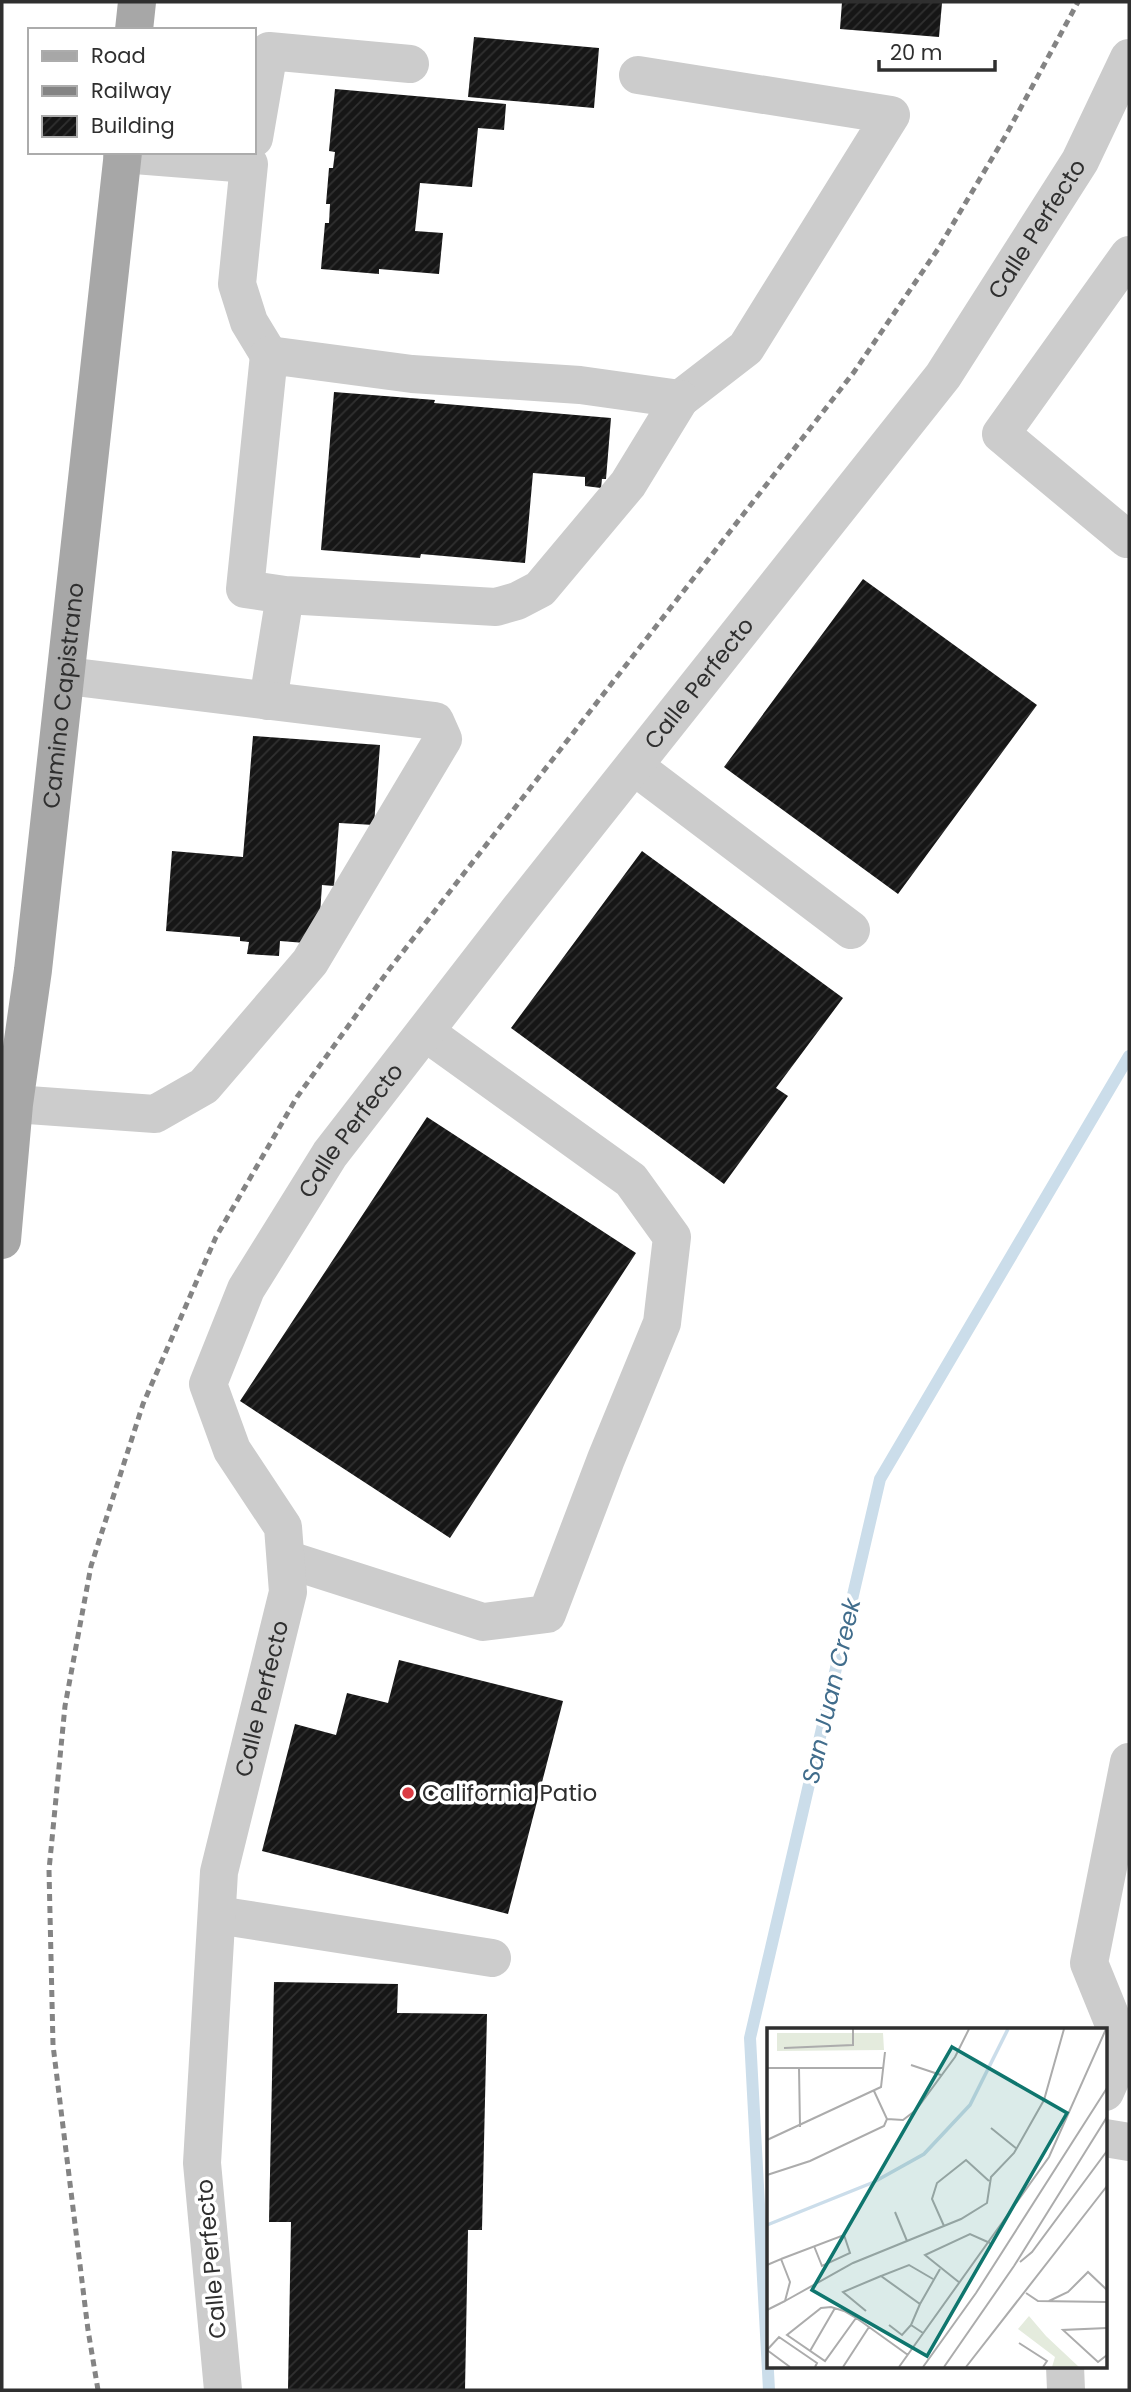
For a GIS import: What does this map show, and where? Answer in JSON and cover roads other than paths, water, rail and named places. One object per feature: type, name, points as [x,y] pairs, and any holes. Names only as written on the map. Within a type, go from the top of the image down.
[{"type":"main road","points":[[134,28],[137,2]]},
{"type":"main road","name":"Camino Capistrano","points":[[2,1240],[14,1104],[33,970],[67,676],[123,154]]},
{"type":"street","points":[[256,124],[269,51],[410,64]]},
{"type":"street","name":"Calle Perfecto","points":[[223,2390],[202,2162],[219,1872],[288,1592],[283,1527],[232,1450],[208,1384],[246,1289],[330,1154],[943,376],[1080,161],[1129,58]]},
{"type":"street","points":[[251,154],[237,284],[249,322],[269,355],[244,589],[496,607],[517,601],[540,589],[628,484],[680,399],[746,348],[891,115],[638,75]]},
{"type":"street","points":[[1129,255],[1001,434],[1127,539],[1129,536]]},
{"type":"street","points":[[269,355],[412,374],[580,384],[680,399]]},
{"type":"street","points":[[268,701],[285,594]]},
{"type":"street","points":[[14,1104],[155,1114],[204,1086],[310,962],[443,739],[435,720],[67,676]]},
{"type":"street","points":[[634,766],[851,930]]},
{"type":"street","points":[[286,1559],[483,1622],[547,1614],[606,1459],[662,1324],[672,1237],[632,1180],[425,1032]]},
{"type":"street","points":[[1106,2090],[1124,2049],[1089,1963],[1129,1762]]},
{"type":"street","points":[[217,1915],[492,1958]]},
{"type":"street","points":[[1106,2138],[1129,2142]]},
{"type":"street","points":[[1065,2368],[1066,2390]]},
{"type":"waterway","name":"San Juan Creek","points":[[767,2353],[750,2038],[880,1479],[1129,1056]]},
{"type":"waterway","name":"San Juan Creek","points":[[768,2368],[769,2390]]},
{"type":"railway","points":[[98,2390],[88,2330],[53,2045],[49,1870],[65,1706],[91,1566],[143,1404],[216,1237],[297,1097],[388,971],[854,372],[938,249],[1006,135],[1078,2]]},
{"type":"place","name":"California Patio","points":[[408,1793]]}]
